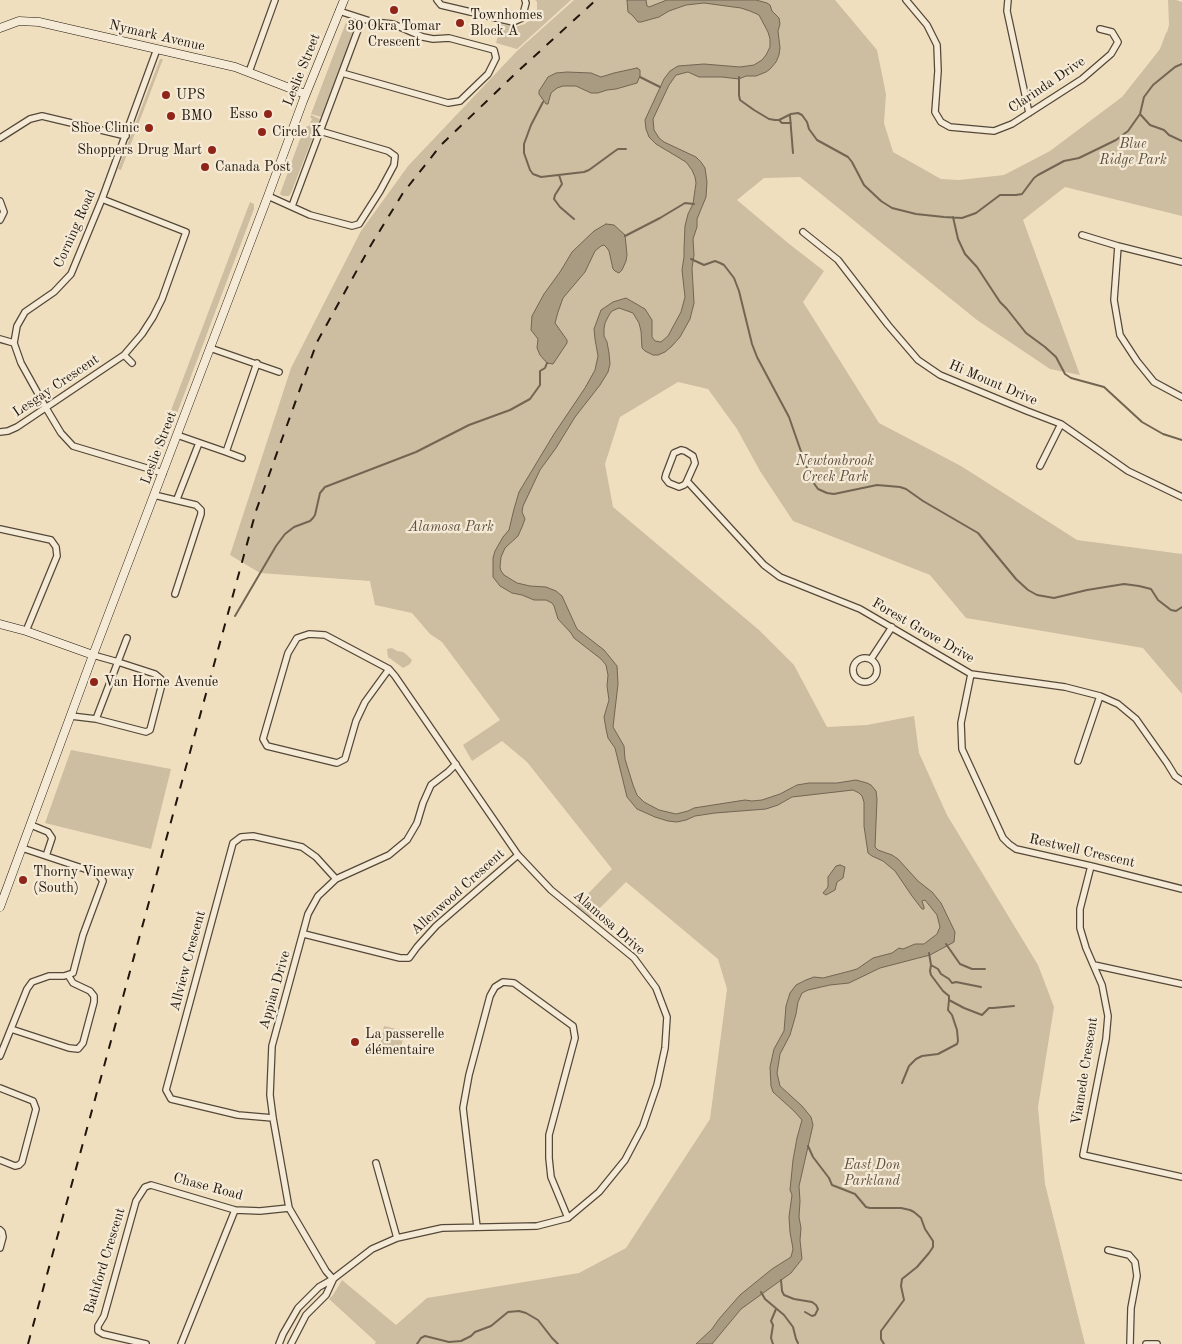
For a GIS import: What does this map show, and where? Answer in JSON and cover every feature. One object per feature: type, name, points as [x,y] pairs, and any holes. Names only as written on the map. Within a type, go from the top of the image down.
[{"type":"main road","name":"Leslie Street","points":[[0,907],[305,94],[344,0]]},
{"type":"main road","name":"Nymark Avenue","points":[[0,28],[19,21],[39,22],[249,72],[305,94]]},
{"type":"main road","points":[[0,624],[26,631],[93,655]]},
{"type":"street","points":[[249,72],[275,0]]},
{"type":"street","points":[[437,0],[441,5],[513,22],[522,18],[525,0]]},
{"type":"street","name":"Clarinda Drive","points":[[906,0],[927,25],[937,46],[938,71],[935,112],[941,122],[950,127],[994,131],[1012,124],[1082,79],[1110,54],[1118,42],[1112,32],[1100,29]]},
{"type":"street","points":[[1008,0],[1007,11],[1029,113]]},
{"type":"street","points":[[339,11],[373,22],[393,24],[423,37],[433,39],[449,38],[494,50],[496,58],[488,74],[460,101],[448,102],[342,73]]},
{"type":"street","points":[[292,206],[362,19]]},
{"type":"street","name":"Corning Road","points":[[14,343],[17,326],[26,312],[54,292],[71,274],[102,199],[158,49]]},
{"type":"street","points":[[0,138],[30,119],[42,116],[126,136]]},
{"type":"street","points":[[268,196],[310,215],[352,226],[359,224],[394,165],[395,156],[388,151],[320,131]]},
{"type":"street","name":"Lesgay Crescent","points":[[0,432],[17,427],[124,355],[142,334],[161,301],[186,232],[102,199]]},
{"type":"street","points":[[0,201],[4,212],[0,220]]},
{"type":"street","name":"Hi Mount Drive","points":[[803,232],[838,260],[888,325],[918,360],[940,375],[1061,424],[1128,471],[1182,497]]},
{"type":"street","points":[[1082,235],[1182,262]]},
{"type":"street","points":[[1118,246],[1114,300],[1120,335],[1154,382],[1182,397]]},
{"type":"street","points":[[0,339],[14,343],[21,363],[46,408],[73,446],[163,474]]},
{"type":"street","points":[[210,348],[279,372]]},
{"type":"street","points":[[124,355],[132,363]]},
{"type":"street","points":[[226,452],[257,363]]},
{"type":"street","points":[[1040,466],[1061,424]]},
{"type":"street","points":[[177,435],[242,458]]},
{"type":"street","points":[[176,499],[199,443]]},
{"type":"street","points":[[681,450],[690,453],[695,460],[687,481],[679,487],[669,483],[666,478],[666,471],[672,456],[681,450]]},
{"type":"street","name":"Forest Grove Drive","points":[[687,481],[764,565],[780,577],[860,609],[971,674],[1065,688],[1100,696],[1118,704],[1136,719],[1175,776],[1182,781]]},
{"type":"street","points":[[154,494],[198,506],[201,513],[175,594]]},
{"type":"street","points":[[0,529],[51,540],[56,547],[58,556],[26,631]]},
{"type":"street","points":[[871,659],[892,627]]},
{"type":"street","name":"Alamosa Drive","points":[[280,1344],[283,1334],[298,1308],[319,1287],[333,1280],[372,1249],[397,1238],[442,1228],[537,1226],[568,1218],[599,1192],[625,1160],[643,1126],[657,1085],[665,1048],[667,1017],[656,988],[634,958],[551,890],[518,855],[389,669],[325,635],[310,634],[297,638],[288,652],[263,739],[266,746],[337,763],[345,759],[356,721],[365,702],[389,669]]},
{"type":"street","points":[[96,719],[127,638]]},
{"type":"street","points":[[71,716],[96,719],[146,732],[150,730],[162,684],[161,679],[155,674],[93,655]]},
{"type":"street","points":[[863,658],[871,659],[877,665],[876,677],[869,682],[861,682],[852,669],[856,661],[863,658]]},
{"type":"street","name":"Restwell Crescent","points":[[971,674],[961,723],[962,749],[1003,838],[1016,849],[1182,889]]},
{"type":"street","points":[[1078,760],[1100,696]]},
{"type":"street","name":"Appian Drive","points":[[333,1280],[289,1208],[270,1095],[272,1046],[308,914],[318,896],[336,879],[389,855],[407,840],[417,823],[431,785],[456,764]]},
{"type":"street","points":[[31,825],[48,832],[52,838],[46,856]]},
{"type":"street","name":"Allview Crescent","points":[[273,1118],[238,1115],[171,1100],[166,1090],[233,843],[241,837],[253,836],[302,847],[316,857],[336,879]]},
{"type":"street","points":[[0,1056],[27,988],[32,982],[49,976],[64,976],[72,973],[103,881],[97,873],[22,848]]},
{"type":"street","name":"Allenwood Crescent","points":[[304,934],[400,958],[409,958],[436,926],[518,855]]},
{"type":"street","name":"Viamede Crescent","points":[[1091,866],[1079,919],[1082,937],[1105,995],[1108,1028],[1083,1155],[1182,1177]]},
{"type":"street","points":[[1094,965],[1182,984]]},
{"type":"street","points":[[10,1029],[69,1048],[78,1049],[83,1043],[94,996],[73,983],[68,975]]},
{"type":"street","points":[[477,1227],[463,1108],[469,1075],[490,996],[495,987],[503,982],[514,983],[573,1026],[575,1038],[549,1135],[551,1177],[568,1218]]},
{"type":"street","points":[[0,1088],[33,1101],[36,1109],[22,1162],[15,1166],[0,1160]]},
{"type":"street","points":[[376,1163],[397,1238]]},
{"type":"street","name":"Chase Road","points":[[152,1185],[235,1210],[260,1211],[289,1208]]},
{"type":"street","name":"Bathford Crescent","points":[[146,1344],[103,1334],[98,1331],[98,1326],[104,1316],[136,1201],[145,1187],[152,1185]]},
{"type":"street","points":[[181,1344],[235,1210]]},
{"type":"street","points":[[0,1230],[3,1237],[0,1248]]},
{"type":"street","points":[[1108,1250],[1129,1255],[1135,1262],[1137,1276],[1131,1308],[1130,1344]]},
{"type":"street","name":"Alamosa Drive","points":[[291,1344],[306,1315],[326,1295],[333,1280]]},
{"type":"street","points":[[1146,1344],[1157,1344]]},
{"type":"green space","points":[[535,0],[571,0],[517,49],[496,43],[501,24],[515,27],[525,24],[533,16],[537,11],[537,2]]},
{"type":"green space","points":[[574,0],[835,0],[877,50],[886,94],[884,123],[893,152],[941,179],[959,180],[1004,175],[1050,151],[1122,97],[1160,49],[1169,25],[1168,0],[1182,2],[1182,216],[1065,187],[1023,220],[1080,375],[1050,369],[977,320],[800,177],[764,178],[737,200],[824,271],[803,302],[879,423],[961,466],[1077,540],[1182,554],[1182,694],[1143,648],[966,618],[930,575],[793,521],[760,471],[737,429],[708,389],[678,382],[620,417],[605,464],[613,507],[759,630],[794,665],[827,727],[867,725],[914,716],[919,753],[947,815],[1038,965],[1054,1007],[1038,1107],[1045,1184],[1085,1344],[375,1344],[376,1342],[329,1299],[342,1280],[396,1325],[427,1298],[579,1273],[626,1248],[710,1119],[727,989],[718,959],[626,882],[589,919],[575,907],[612,869],[527,762],[502,741],[472,761],[463,745],[500,720],[442,642],[430,634],[412,613],[375,605],[370,581],[260,573],[230,555],[291,368],[361,231],[408,166],[517,51]]},
{"type":"green space","points":[[348,17],[356,20],[356,26],[321,117],[311,114]]},
{"type":"green space","points":[[160,59],[163,59],[121,170],[118,169]]},
{"type":"green space","points":[[311,115],[320,119],[291,193],[289,196],[283,196],[280,194],[300,139],[312,119]]},
{"type":"green space","points":[[250,202],[254,204],[254,209],[173,424],[159,451],[156,450]]},
{"type":"green space","points":[[392,648],[407,655],[412,660],[410,664],[403,668],[388,657],[387,649]]},
{"type":"green space","points":[[71,750],[171,769],[151,849],[45,823]]},
{"type":"green space","points":[[384,1026],[405,1031],[400,1051],[380,1046]]},
{"type":"shaded area","points":[[627,0],[646,0],[649,7],[667,0],[756,0],[767,3],[779,18],[779,55],[770,69],[756,76],[746,76],[739,79],[699,77],[688,72],[676,75],[669,85],[653,119],[654,130],[664,142],[696,157],[705,168],[707,182],[706,197],[697,219],[697,227],[693,239],[694,303],[690,319],[680,337],[672,346],[665,352],[653,355],[642,348],[639,323],[633,313],[619,308],[612,311],[609,315],[604,329],[609,353],[610,364],[608,372],[540,470],[523,506],[522,512],[525,519],[518,536],[505,548],[501,557],[501,571],[517,583],[546,587],[556,591],[562,596],[577,629],[604,650],[617,666],[618,684],[613,727],[624,746],[625,759],[637,795],[644,802],[659,810],[676,814],[694,808],[745,800],[762,800],[780,794],[797,785],[809,783],[837,783],[856,780],[867,783],[876,791],[877,799],[875,847],[898,859],[918,881],[932,892],[941,903],[955,932],[954,942],[930,955],[880,968],[849,983],[830,985],[802,993],[790,1035],[780,1054],[777,1073],[780,1086],[802,1106],[811,1117],[813,1125],[799,1186],[802,1259],[791,1273],[741,1309],[712,1344],[696,1344],[712,1329],[740,1295],[772,1269],[791,1257],[793,1249],[789,1217],[792,1195],[790,1190],[793,1160],[802,1120],[773,1092],[770,1067],[774,1049],[784,1031],[786,1006],[790,993],[796,985],[814,977],[823,978],[857,969],[873,958],[892,953],[899,948],[903,949],[915,944],[924,944],[937,934],[940,927],[937,915],[925,900],[922,901],[924,909],[922,909],[895,871],[883,861],[868,853],[864,826],[864,802],[862,796],[853,790],[792,797],[766,809],[715,813],[695,816],[677,822],[655,817],[637,809],[627,797],[615,748],[608,738],[606,729],[604,717],[609,700],[606,665],[574,638],[558,619],[552,603],[512,593],[500,586],[493,577],[495,551],[509,530],[519,492],[595,370],[598,356],[594,329],[601,310],[613,302],[626,298],[645,309],[652,320],[652,337],[655,341],[661,342],[668,336],[681,312],[685,297],[682,270],[685,226],[693,204],[696,183],[692,170],[686,162],[656,144],[649,137],[646,129],[645,120],[664,79],[670,71],[678,66],[704,64],[740,67],[754,65],[762,60],[770,47],[768,32],[759,15],[741,8],[704,3],[686,5],[659,17],[638,22],[628,12]]},
{"type":"shaded area","points":[[637,68],[640,70],[640,76],[637,83],[616,89],[591,93],[576,86],[563,86],[551,93],[548,104],[539,94],[548,77],[556,73],[591,73],[601,77]]},
{"type":"shaded area","points":[[606,224],[614,225],[625,235],[626,261],[619,273],[613,269],[609,251],[604,245],[595,251],[585,272],[563,298],[555,323],[567,340],[567,343],[553,364],[547,363],[540,355],[537,348],[538,339],[531,330],[532,316],[572,252],[594,231]]},
{"type":"shaded area","points":[[836,866],[845,867],[843,878],[837,882],[835,890],[826,895],[823,893],[828,887],[828,877]]},
{"type":"waterway","points":[[739,77],[740,100],[769,119],[779,120],[798,113],[802,115],[817,140],[848,157],[864,185],[881,201],[892,208],[916,214],[962,218],[976,213],[1000,195],[1022,194],[1038,175],[1064,161],[1079,158],[1116,140],[1128,131],[1140,114],[1144,97],[1153,85],[1175,67],[1182,64]]},
{"type":"waterway","points":[[640,77],[660,87]]},
{"type":"waterway","points":[[543,102],[524,144],[524,153],[533,174],[541,177],[584,172],[618,149],[626,149]]},
{"type":"waterway","points":[[1140,114],[1150,125],[1164,130],[1169,135],[1182,141]]},
{"type":"waterway","points":[[790,116],[793,153]]},
{"type":"waterway","points":[[779,120],[782,123],[791,123]]},
{"type":"waterway","points":[[559,175],[562,184],[554,199],[574,219]]},
{"type":"waterway","points":[[625,236],[685,203],[694,204]]},
{"type":"waterway","points":[[953,217],[958,239],[965,254],[977,267],[1000,302],[1026,333],[1056,357],[1065,374],[1071,378],[1104,387],[1142,422],[1163,434],[1182,440]]},
{"type":"waterway","points":[[691,259],[704,265],[715,261],[720,263],[724,265],[734,278],[757,357],[789,417],[805,463],[818,489],[834,494],[877,485],[906,489],[978,533],[1016,579],[1037,595],[1054,598],[1124,584],[1151,589],[1158,600],[1171,610],[1176,611],[1182,607]]},
{"type":"waterway","points":[[235,616],[285,534],[294,527],[313,518],[320,493],[325,487],[416,452],[469,425],[510,410],[530,399],[540,385],[540,371],[545,368],[547,363]]},
{"type":"waterway","points":[[946,944],[960,964],[972,969],[985,969]]},
{"type":"waterway","points":[[929,953],[931,975],[949,996],[949,1000],[982,1015],[989,1008],[1014,1006]]},
{"type":"waterway","points":[[931,965],[938,969],[952,983],[956,982],[981,987]]},
{"type":"waterway","points":[[902,1083],[909,1066],[916,1059],[922,1056],[938,1054],[957,1044],[957,1030],[952,1015],[948,1010],[949,1000]]},
{"type":"waterway","points":[[808,1146],[813,1157],[832,1185],[855,1194],[866,1207],[901,1208],[914,1212],[921,1218],[925,1229],[933,1241],[933,1247],[929,1253],[917,1267],[902,1279],[901,1286],[904,1300],[881,1331],[881,1339],[884,1344]]},
{"type":"waterway","points":[[781,1280],[784,1295],[812,1302],[818,1309],[815,1315],[812,1316],[805,1312]]},
{"type":"waterway","points":[[761,1292],[765,1299],[784,1315],[793,1327],[798,1343]]},
{"type":"waterway","points":[[773,1344],[771,1338],[773,1325],[771,1321],[776,1309]]},
{"type":"waterway","points":[[417,1344],[425,1336],[449,1342],[461,1341],[475,1332],[491,1326],[508,1312],[519,1311],[538,1320],[558,1344]]},
{"type":"railway","points":[[28,1344],[256,511],[317,342],[371,245],[403,193],[441,145],[596,0]]},
{"type":"place","name":"30 Okra Tomar Crescent","points":[[394,10]]},
{"type":"place","name":"Townhomes Block A","points":[[460,23]]},
{"type":"place","name":"UPS","points":[[166,95]]},
{"type":"place","name":"Esso","points":[[268,114]]},
{"type":"place","name":"BMO","points":[[171,116]]},
{"type":"place","name":"Shoe Clinic","points":[[149,128]]},
{"type":"place","name":"Circle K","points":[[262,132]]},
{"type":"place","name":"Shoppers Drug Mart","points":[[212,150]]},
{"type":"place","name":"Canada Post","points":[[205,167]]},
{"type":"place","name":"Van Horne Avenue","points":[[94,682]]},
{"type":"place","name":"Thorny Vineway (South)","points":[[23,880]]},
{"type":"place","name":"La passerelle élémentaire","points":[[355,1042]]},
{"type":"park label","name":"Blue Ridge Park","points":[[1133,152]]},
{"type":"park label","name":"Newtonbrook Creek Park","points":[[835,470]]},
{"type":"park label","name":"Alamosa Park","points":[[451,527]]},
{"type":"park label","name":"East Don Parkland","points":[[872,1174]]}]
